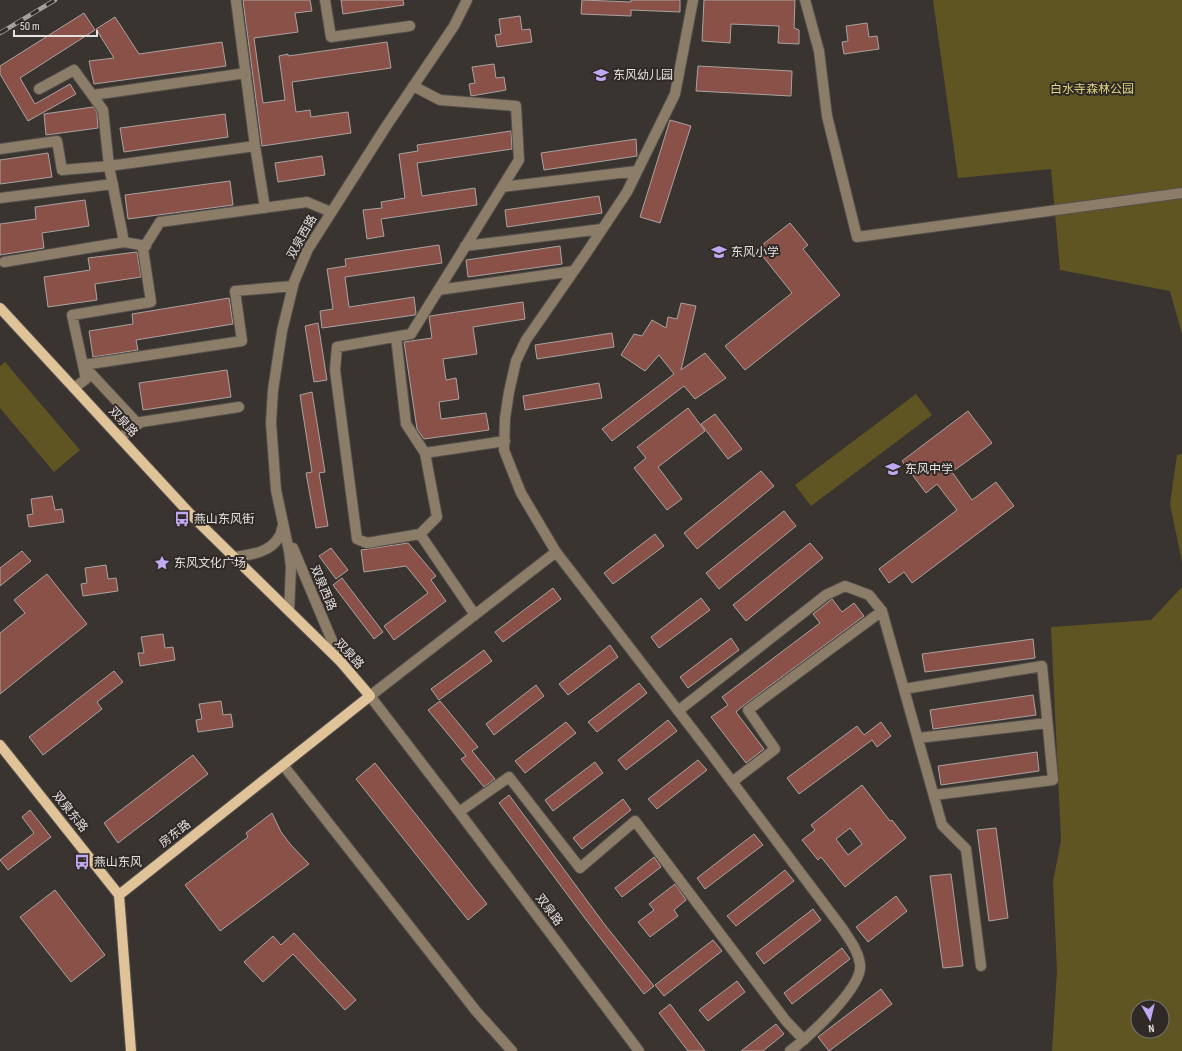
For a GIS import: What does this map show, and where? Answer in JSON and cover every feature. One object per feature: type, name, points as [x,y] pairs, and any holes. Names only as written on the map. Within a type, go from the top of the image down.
[{"type":"main road","name":"双泉路","points":[[0,308],[193,517],[341,662],[370,696]]},
{"type":"main road","name":"房东路","points":[[120,895],[370,696]]},
{"type":"main road","name":"双泉东路","points":[[0,745],[120,895]]},
{"type":"main road","points":[[120,895],[131,1051]]},
{"type":"street","points":[[236,0],[255,146],[265,208]]},
{"type":"street","points":[[325,0],[331,37],[410,26]]},
{"type":"street","name":"双泉西路","points":[[289,611],[291,567],[276,490],[271,423],[273,390],[282,331],[294,286],[308,248],[413,86],[454,26],[467,0]]},
{"type":"street","points":[[693,0],[675,94],[627,192],[526,340],[516,361],[505,418],[504,450],[521,493],[556,552],[732,782],[842,928],[855,948],[861,965],[857,980],[846,996],[804,1040],[790,1051]]},
{"type":"street","points":[[805,0],[819,51],[827,116],[857,237],[1182,193]]},
{"type":"street","points":[[39,89],[74,70],[103,110],[109,166],[124,242]]},
{"type":"street","points":[[93,95],[246,73]]},
{"type":"street","points":[[396,337],[406,424],[425,453],[437,517],[420,534],[367,543],[357,539],[335,370],[337,347],[410,334],[519,160],[516,106],[440,100],[413,86]]},
{"type":"street","points":[[0,149],[57,142],[62,170],[109,166],[255,146]]},
{"type":"street","points":[[502,186],[637,171]]},
{"type":"street","points":[[0,198],[113,184]]},
{"type":"street","points":[[74,388],[86,379],[72,315],[151,302],[143,249],[160,222],[307,202],[331,212]]},
{"type":"street","points":[[465,246],[602,229]]},
{"type":"street","points":[[4,262],[124,242],[146,246]]},
{"type":"street","points":[[438,290],[574,271]]},
{"type":"street","points":[[83,365],[242,341],[235,292],[294,286]]},
{"type":"street","points":[[83,365],[138,424]]},
{"type":"street","points":[[120,438],[141,422],[239,407]]},
{"type":"street","points":[[425,453],[505,441]]},
{"type":"street","points":[[234,557],[255,554],[270,546],[279,537],[283,523]]},
{"type":"street","name":"双泉西路","points":[[283,523],[301,571],[341,662]]},
{"type":"street","points":[[420,534],[475,615]]},
{"type":"street","points":[[370,696],[556,552]]},
{"type":"street","points":[[678,711],[826,595],[845,586],[868,595],[882,611],[942,825],[966,849],[981,966]]},
{"type":"street","points":[[732,782],[775,749],[748,710],[882,611]]},
{"type":"street","points":[[904,689],[1042,666],[1053,780],[934,795]]},
{"type":"street","name":"双泉路","points":[[370,696],[639,1051]]},
{"type":"street","points":[[918,738],[1047,723]]},
{"type":"street","points":[[284,765],[476,1011],[512,1051]]},
{"type":"street","points":[[459,812],[509,777],[580,868],[635,821],[786,1022],[804,1040]]},
{"type":"green space","name":"白水寺森林公园","points":[[933,0],[1182,0],[1182,334],[1170,291],[1060,270],[1051,169],[958,178]]},
{"type":"green space","points":[[5,362],[80,450],[54,472],[0,408],[0,366]]},
{"type":"green space","points":[[916,394],[932,415],[811,506],[795,485]]},
{"type":"green space","points":[[1182,454],[1182,562],[1170,504],[1177,455]]},
{"type":"green space","points":[[1182,587],[1182,1051],[1052,1051],[1057,971],[1053,882],[1061,840],[1051,627],[1151,620]]},
{"type":"building","points":[[243,0],[310,0],[312,11],[295,13],[298,32],[254,38],[263,103],[285,100],[279,56],[387,42],[391,68],[292,82],[296,112],[310,110],[311,117],[348,112],[351,133],[262,146]]},
{"type":"building","points":[[341,0],[403,0],[404,5],[343,14]]},
{"type":"building","points":[[582,0],[631,2],[631,0],[680,0],[680,12],[631,10],[631,16],[581,14]]},
{"type":"building","points":[[704,0],[795,0],[794,28],[799,30],[799,44],[778,43],[779,26],[731,24],[730,43],[702,41]]},
{"type":"building","points":[[84,13],[95,30],[20,78],[35,104],[70,84],[76,94],[28,121],[0,74],[0,66]]},
{"type":"building","points":[[520,16],[522,30],[530,29],[532,42],[497,47],[495,35],[501,34],[499,19]]},
{"type":"building","points":[[115,17],[139,54],[222,42],[226,66],[94,84],[89,61],[114,58],[96,29]]},
{"type":"building","points":[[867,23],[869,37],[877,36],[879,49],[844,54],[842,42],[848,41],[846,26]]},
{"type":"building","points":[[494,64],[496,78],[504,77],[506,90],[471,96],[469,84],[475,83],[472,67]]},
{"type":"building","points":[[698,66],[792,71],[791,96],[696,91]]},
{"type":"building","points":[[93,107],[97,112],[98,128],[46,135],[44,114]]},
{"type":"building","points":[[225,114],[228,137],[124,152],[120,128]]},
{"type":"building","points":[[670,120],[691,126],[660,223],[640,217]]},
{"type":"building","points":[[511,131],[512,149],[417,163],[422,196],[475,188],[477,205],[381,219],[384,236],[367,239],[363,210],[382,208],[381,202],[405,198],[399,154],[418,151],[417,145]]},
{"type":"building","points":[[636,139],[637,156],[544,170],[541,153]]},
{"type":"building","points":[[48,153],[52,177],[0,184],[0,160]]},
{"type":"building","points":[[322,156],[325,175],[278,182],[275,163]]},
{"type":"building","points":[[230,181],[233,205],[128,219],[125,195]]},
{"type":"building","points":[[599,196],[602,213],[507,227],[505,210]]},
{"type":"building","points":[[85,200],[89,226],[42,233],[44,248],[0,255],[0,224],[36,219],[35,207]]},
{"type":"building","points":[[790,223],[808,245],[803,249],[840,295],[745,370],[725,346],[792,293],[757,249]]},
{"type":"building","points":[[439,245],[442,263],[345,277],[349,307],[414,297],[415,315],[322,328],[320,311],[333,309],[327,269],[346,266],[345,259]]},
{"type":"building","points":[[560,246],[562,264],[468,277],[466,260]]},
{"type":"building","points":[[137,252],[141,277],[95,284],[97,300],[48,307],[44,277],[90,270],[88,258]]},
{"type":"building","points":[[229,298],[233,324],[136,340],[138,350],[93,357],[89,331],[133,324],[132,314]]},
{"type":"building","points":[[523,302],[525,319],[473,327],[477,354],[443,359],[446,380],[456,378],[459,399],[439,402],[441,419],[486,413],[489,430],[424,439],[417,429],[404,342],[432,338],[430,316]]},
{"type":"building","points":[[681,303],[696,306],[681,370],[705,353],[726,378],[695,399],[684,386],[612,441],[602,429],[674,374],[659,355],[645,371],[621,355],[634,334],[642,336],[652,320],[666,328],[668,317],[677,319]]},
{"type":"building","points":[[318,323],[327,380],[314,382],[305,326]]},
{"type":"building","points":[[612,333],[614,347],[537,359],[535,345]]},
{"type":"building","points":[[227,370],[231,397],[143,410],[139,383]]},
{"type":"building","points":[[599,383],[602,398],[525,410],[523,396]]},
{"type":"building","points":[[312,392],[325,472],[319,473],[328,526],[316,528],[306,473],[312,472],[300,395]]},
{"type":"building","points":[[688,408],[705,431],[658,467],[682,499],[667,510],[634,468],[646,458],[637,447]]},
{"type":"building","points":[[968,411],[992,443],[952,472],[972,500],[996,482],[1014,506],[912,583],[904,572],[889,583],[879,569],[957,510],[937,484],[926,493],[902,461]]},
{"type":"building","points":[[715,414],[742,449],[728,459],[701,424]]},
{"type":"building","points":[[761,471],[774,486],[697,549],[684,533]]},
{"type":"building","points":[[52,496],[55,510],[62,509],[64,522],[29,527],[27,515],[33,514],[31,499]]},
{"type":"building","points":[[784,511],[796,526],[719,589],[706,573]]},
{"type":"building","points":[[655,534],[664,546],[613,584],[604,573]]},
{"type":"building","points":[[408,543],[436,576],[431,580],[446,601],[394,640],[384,626],[428,593],[406,566],[364,572],[361,550]]},
{"type":"building","points":[[810,543],[823,558],[746,621],[733,605]]},
{"type":"building","points":[[331,548],[348,570],[336,579],[319,556]]},
{"type":"building","points":[[22,551],[31,561],[0,586],[0,568]]},
{"type":"building","points":[[106,565],[108,579],[116,578],[118,591],[83,596],[81,584],[87,583],[85,568]]},
{"type":"building","points":[[47,574],[87,624],[0,694],[0,633],[25,613],[14,600]]},
{"type":"building","points":[[342,578],[383,632],[374,639],[333,585]]},
{"type":"building","points":[[553,588],[561,599],[503,642],[495,632]]},
{"type":"building","points":[[701,598],[710,610],[659,648],[651,637]]},
{"type":"building","points":[[832,599],[842,612],[854,603],[864,616],[736,712],[764,749],[746,763],[711,717],[728,705],[722,697],[820,623],[813,614]]},
{"type":"building","points":[[163,634],[165,648],[173,647],[175,660],[140,666],[138,653],[144,653],[141,637]]},
{"type":"building","points":[[731,638],[739,650],[688,688],[680,677]]},
{"type":"building","points":[[1033,639],[1035,658],[925,672],[922,654]]},
{"type":"building","points":[[610,645],[618,657],[568,695],[559,684]]},
{"type":"building","points":[[484,650],[492,661],[439,700],[431,689]]},
{"type":"building","points":[[114,671],[123,682],[97,702],[102,709],[43,755],[29,737]]},
{"type":"building","points":[[639,683],[647,693],[597,732],[588,722]]},
{"type":"building","points":[[536,685],[544,696],[494,735],[486,724]]},
{"type":"building","points":[[1033,695],[1036,715],[933,729],[930,710]]},
{"type":"building","points":[[221,701],[223,715],[231,714],[233,727],[198,732],[196,720],[202,719],[199,704]]},
{"type":"building","points":[[440,701],[478,747],[472,751],[495,779],[484,787],[461,759],[466,756],[428,710]]},
{"type":"building","points":[[668,720],[677,731],[626,770],[618,760]]},
{"type":"building","points":[[566,722],[576,733],[525,773],[515,761]]},
{"type":"building","points":[[881,722],[891,736],[877,747],[872,740],[799,794],[787,778],[857,726],[864,735]]},
{"type":"building","points":[[1037,752],[1039,771],[941,785],[938,766]]},
{"type":"building","points":[[193,755],[208,774],[118,843],[104,823]]},
{"type":"building","points":[[698,760],[707,770],[657,809],[648,799]]},
{"type":"building","points":[[595,762],[603,773],[553,811],[545,800]]},
{"type":"building","points":[[375,763],[487,904],[468,920],[356,779]]},
{"type":"building","points":[[862,785],[890,821],[892,820],[906,838],[845,887],[821,857],[818,860],[802,840],[815,830],[811,825]],"holes":[[[850,828],[862,844],[848,855],[836,839]]]},
{"type":"building","points":[[509,795],[605,925],[654,986],[644,994],[587,921],[499,803]]},
{"type":"building","points":[[623,799],[631,810],[582,849],[573,838]]},
{"type":"building","points":[[30,810],[51,837],[8,870],[0,860],[34,833],[22,817]]},
{"type":"building","points":[[272,813],[281,832],[309,864],[220,931],[185,885],[248,837],[246,833]]},
{"type":"building","points":[[996,828],[1008,918],[989,921],[977,830]]},
{"type":"building","points":[[754,834],[763,845],[705,889],[697,878]]},
{"type":"building","points":[[654,857],[661,867],[622,897],[615,888]]},
{"type":"building","points":[[785,870],[794,881],[736,926],[727,916]]},
{"type":"building","points":[[951,874],[963,966],[943,968],[930,876]]},
{"type":"building","points":[[675,884],[686,900],[674,910],[678,916],[650,937],[638,922],[654,910],[649,904]]},
{"type":"building","points":[[55,890],[105,955],[71,982],[20,917]]},
{"type":"building","points":[[896,896],[907,911],[868,942],[856,927]]},
{"type":"building","points":[[813,909],[821,920],[764,964],[756,953]]},
{"type":"building","points":[[294,933],[356,1000],[345,1010],[293,954],[263,982],[244,962],[273,936],[281,945]]},
{"type":"building","points":[[713,940],[722,951],[664,996],[655,985]]},
{"type":"building","points":[[842,948],[850,959],[792,1004],[784,993]]},
{"type":"building","points":[[737,981],[745,992],[708,1021],[699,1010]]},
{"type":"building","points":[[881,989],[892,1004],[829,1051],[818,1037]]},
{"type":"building","points":[[670,1004],[705,1051],[688,1051],[659,1013]]},
{"type":"building","points":[[776,1024],[784,1034],[763,1051],[741,1051]]},
{"type":"railway","points":[[0,33],[55,0]]},
{"type":"place","name":"东风幼儿园","points":[[601,75]]},
{"type":"place","name":"东风小学","points":[[719,252]]},
{"type":"place","name":"东风中学","points":[[893,469]]},
{"type":"place","name":"燕山东风街","points":[[182,519]]},
{"type":"place","name":"东风文化广场","points":[[162,563]]},
{"type":"place","name":"燕山东风","points":[[82,862]]}]
